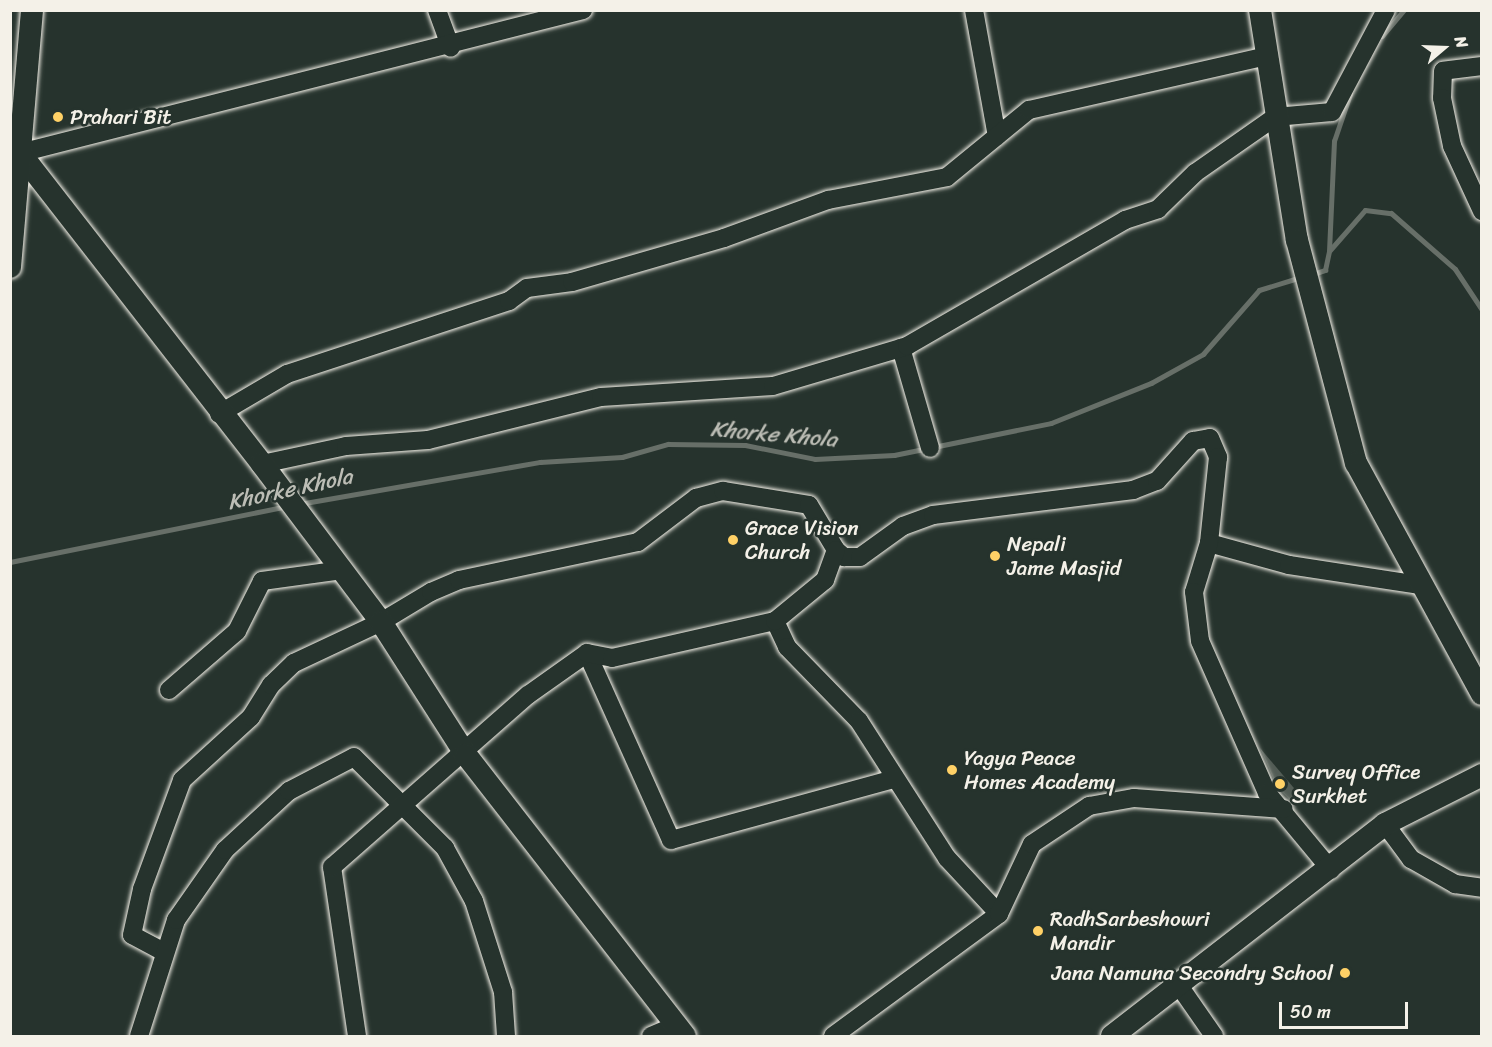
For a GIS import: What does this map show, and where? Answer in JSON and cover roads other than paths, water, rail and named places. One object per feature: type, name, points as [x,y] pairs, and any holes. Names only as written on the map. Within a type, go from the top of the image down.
[{"type":"main road","points":[[10,267],[20,153],[19,94],[32,10]]},
{"type":"main road","points":[[1260,10],[1275,117],[1297,240],[1356,463],[1420,585],[1482,694]]},
{"type":"main road","points":[[20,153],[219,414],[262,464],[308,531],[342,570],[381,622],[466,755],[681,1031]]},
{"type":"main road","points":[[1112,1036],[1180,987],[1385,824],[1482,775]]},
{"type":"street","points":[[437,10],[451,48]]},
{"type":"street","points":[[20,153],[451,48],[583,10]]},
{"type":"street","points":[[974,10],[997,136]]},
{"type":"street","points":[[262,464],[346,446],[428,440],[601,397],[773,386],[901,348],[1125,220],[1158,209],[1195,173],[1275,117],[1332,112],[1386,10]]},
{"type":"street","points":[[219,414],[287,374],[509,301],[527,288],[572,282],[724,238],[828,200],[947,177],[1029,110],[1267,56]]},
{"type":"street","points":[[1482,66],[1443,71],[1442,98],[1452,146],[1482,211]]},
{"type":"street","points":[[901,348],[930,448]]},
{"type":"street","points":[[164,952],[132,935],[145,880],[182,780],[251,717],[271,685],[294,663],[381,622],[459,580],[638,542],[696,498],[723,491],[809,505],[836,550],[860,557],[903,526],[933,515],[1133,490],[1157,481],[1193,441],[1210,438],[1218,456],[1209,543],[1194,592],[1200,641],[1229,699],[1251,763],[1267,793],[1284,809],[1330,870]]},
{"type":"street","points":[[1209,543],[1289,565],[1420,585]]},
{"type":"street","points":[[357,1036],[332,867],[466,755],[528,695],[587,653],[612,658],[775,621],[825,580],[836,550]]},
{"type":"street","points":[[169,690],[237,631],[262,582],[342,570]]},
{"type":"street","points":[[775,621],[787,647],[859,721],[894,779],[947,858],[999,914]]},
{"type":"street","points":[[587,653],[671,840],[894,779]]},
{"type":"street","points":[[139,1036],[176,920],[225,850],[289,791],[354,758],[406,804],[445,848],[474,902],[502,992],[506,1036]]},
{"type":"street","points":[[833,1036],[999,914],[1032,844],[1089,806],[1134,798],[1284,809]]},
{"type":"street","points":[[1385,824],[1411,859],[1455,884],[1482,888]]},
{"type":"street","points":[[1180,987],[1214,1036]]},
{"type":"street","points":[[651,1036],[681,1031]]},
{"type":"waterway","name":"Khorke Khola","points":[[1382,36],[1404,10]]},
{"type":"waterway","name":"Khorke Khola","points":[[1313,274],[1325,270],[1329,251],[1334,141],[1350,94]]},
{"type":"waterway","points":[[1330,250],[1365,210],[1391,213],[1455,269],[1482,310]]},
{"type":"waterway","name":"Khorke Khola","points":[[299,504],[540,462],[622,457],[668,444],[745,445],[815,459],[894,455],[1051,423],[1151,383],[1203,354],[1259,290],[1301,277]]},
{"type":"waterway","name":"Khorke Khola","points":[[10,562],[287,506]]},
{"type":"place","name":"Prahari Bit","points":[[58,117]]},
{"type":"place","name":"Grace Vision Church","points":[[733,540]]},
{"type":"place","name":"Nepali Jame Masjid","points":[[995,556]]},
{"type":"place","name":"Yagya Peace Homes Academy","points":[[952,770]]},
{"type":"place","name":"Survey Office Surkhet","points":[[1280,784]]},
{"type":"place","name":"RadhSarbeshowri Mandir","points":[[1038,931]]},
{"type":"place","name":"Jana Namuna Secondry School","points":[[1345,973]]}]
